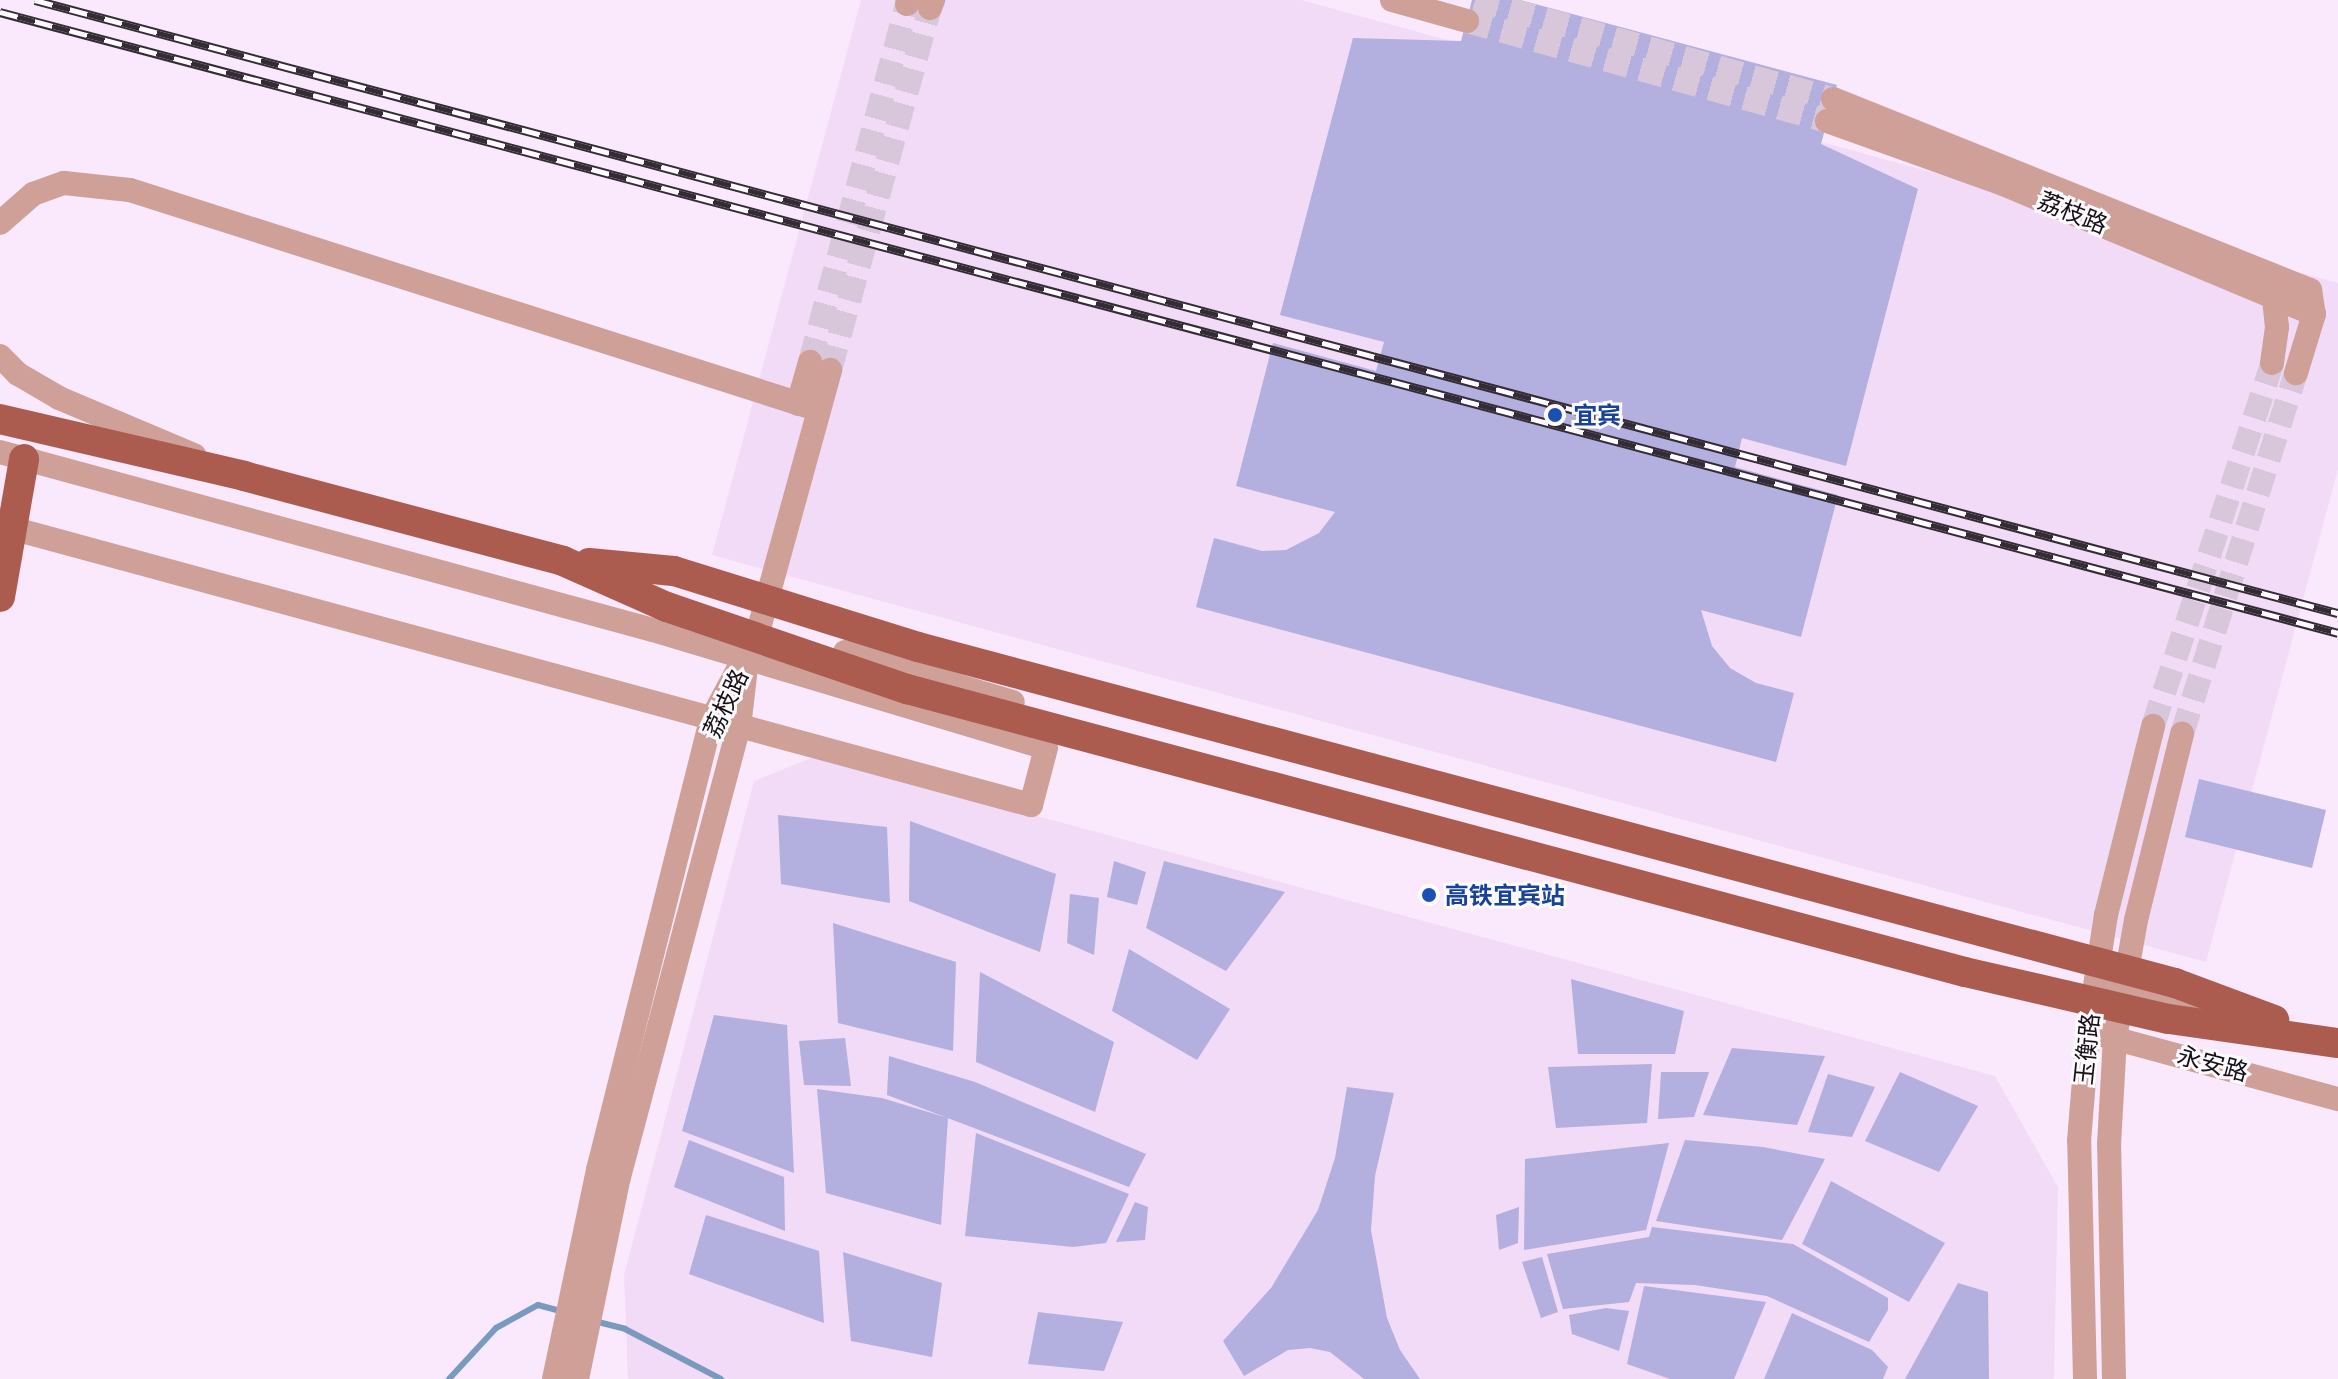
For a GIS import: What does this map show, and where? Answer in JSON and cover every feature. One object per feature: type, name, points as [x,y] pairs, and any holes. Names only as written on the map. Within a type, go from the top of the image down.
[{"type":"main road","points":[[0,419],[244,476],[563,561],[667,607],[923,693],[2027,989],[2169,1019],[2333,1044]]},
{"type":"main road","points":[[0,597],[12,456]]},
{"type":"main road","points":[[563,561],[674,571],[918,647],[2175,983],[2333,1044]]},
{"type":"street","points":[[1392,0],[1467,21]]},
{"type":"street","name":"荔枝路","points":[[1830,110],[2269,271],[2312,302],[2276,296],[1830,110]]},
{"type":"street","points":[[0,223],[33,194],[64,183],[92,182],[263,228],[808,407]]},
{"type":"street","points":[[2269,271],[2276,296],[2272,363]]},
{"type":"street","points":[[2296,373],[2312,302]]},
{"type":"street","points":[[0,356],[18,374],[59,398],[244,476]]},
{"type":"street","points":[[747,657],[760,624],[808,407],[820,366]]},
{"type":"street","points":[[6,526],[1031,805],[1046,748],[747,657],[12,456]]},
{"type":"street","name":"永安路","points":[[760,624],[910,674],[2092,990],[2121,990],[2333,1044]]},
{"type":"street","name":"荔枝路","points":[[554,1379],[571,1347],[711,720],[747,657]]},
{"type":"street","name":"荔枝路","points":[[609,1173],[739,727],[747,657]]},
{"type":"street","name":"玉衡路","points":[[2085,1379],[2079,1141],[2092,990],[2153,726]]},
{"type":"street","name":"玉衡路","points":[[2114,1379],[2109,1145],[2115,1038],[2121,990],[2182,734]]},
{"type":"street","name":"永安路","points":[[2088,1031],[2338,1099]]},
{"type":"street","name":"荔枝路","points":[[571,1347],[577,1379]]},
{"type":"shaded area","points":[[861,0],[1301,0],[2338,283],[2338,469],[2206,962],[712,555]]},
{"type":"shaded area","points":[[816,756],[1995,1076],[2058,1187],[2054,1379],[628,1379],[624,1275],[754,781]]},
{"type":"building","points":[[1472,0],[1520,0],[1837,85],[1821,144],[1918,189],[1846,466],[1742,438],[1735,467],[1838,495],[1801,637],[1701,610],[1712,646],[1730,668],[1756,683],[1794,693],[1776,762],[1196,607],[1214,538],[1262,551],[1286,550],[1319,533],[1335,512],[1236,486],[1273,343],[1376,371],[1384,342],[1280,315],[1353,38],[1461,41]]},
{"type":"building","points":[[2199,779],[2326,810],[2312,868],[2185,837]]},
{"type":"building","points":[[778,815],[887,827],[890,903],[781,884]]},
{"type":"building","points":[[910,821],[1056,874],[1040,952],[909,901]]},
{"type":"building","points":[[1114,861],[1146,872],[1137,905],[1107,897]]},
{"type":"building","points":[[1164,861],[1285,892],[1226,971],[1146,928]]},
{"type":"building","points":[[1070,894],[1099,898],[1094,955],[1067,943]]},
{"type":"building","points":[[833,923],[956,962],[953,1051],[838,1023]]},
{"type":"building","points":[[1129,949],[1230,1009],[1197,1060],[1112,1011]]},
{"type":"building","points":[[980,972],[1114,1042],[1095,1112],[976,1062]]},
{"type":"building","points":[[1571,979],[1684,1011],[1675,1054],[1578,1054]]},
{"type":"building","points":[[714,1015],[787,1025],[794,1173],[682,1131]]},
{"type":"building","points":[[845,1038],[851,1086],[804,1085],[799,1041]]},
{"type":"building","points":[[1732,1048],[1825,1056],[1797,1125],[1703,1115]]},
{"type":"building","points":[[889,1056],[975,1082],[1146,1154],[1129,1187],[887,1095]]},
{"type":"building","points":[[1652,1064],[1647,1123],[1556,1128],[1548,1067]]},
{"type":"building","points":[[1661,1072],[1709,1072],[1694,1117],[1658,1119]]},
{"type":"building","points":[[1900,1072],[1978,1106],[1939,1172],[1865,1141]]},
{"type":"building","points":[[1828,1074],[1875,1087],[1852,1137],[1808,1132]]},
{"type":"building","points":[[1347,1087],[1394,1093],[1375,1176],[1371,1230],[1387,1318],[1400,1350],[1420,1379],[1364,1379],[1330,1352],[1310,1348],[1288,1350],[1244,1376],[1223,1341],[1271,1288],[1318,1210],[1335,1158]]},
{"type":"building","points":[[817,1089],[882,1098],[948,1118],[941,1225],[826,1193]]},
{"type":"building","points":[[976,1133],[1129,1194],[1106,1243],[1073,1247],[965,1236]]},
{"type":"building","points":[[689,1140],[784,1177],[785,1231],[674,1187]]},
{"type":"building","points":[[1685,1140],[1763,1147],[1825,1159],[1782,1240],[1656,1221]]},
{"type":"building","points":[[1669,1143],[1646,1230],[1524,1250],[1525,1159]]},
{"type":"building","points":[[1831,1181],[1945,1243],[1909,1302],[1802,1244]]},
{"type":"building","points":[[1135,1202],[1148,1207],[1145,1240],[1116,1242]]},
{"type":"building","points":[[1519,1207],[1518,1243],[1499,1250],[1496,1215]]},
{"type":"building","points":[[706,1215],[819,1251],[824,1323],[689,1274]]},
{"type":"building","points":[[1652,1227],[1793,1244],[1888,1298],[1888,1310],[1869,1342],[1767,1296],[1695,1285],[1636,1283],[1629,1302],[1563,1309],[1547,1254],[1649,1237]]},
{"type":"building","points":[[843,1252],[942,1283],[932,1357],[851,1341]]},
{"type":"building","points":[[1542,1257],[1558,1312],[1541,1318],[1522,1262]]},
{"type":"building","points":[[1958,1283],[1988,1292],[1989,1379],[1905,1379]]},
{"type":"building","points":[[1644,1286],[1766,1302],[1734,1379],[1670,1379],[1627,1364]]},
{"type":"building","points":[[1606,1308],[1629,1311],[1619,1351],[1572,1334],[1569,1315]]},
{"type":"building","points":[[1038,1312],[1123,1322],[1104,1371],[1028,1364]]},
{"type":"building","points":[[1792,1313],[1872,1350],[1888,1367],[1883,1379],[1764,1379]]},
{"type":"waterway","points":[[449,1379],[496,1328],[538,1305],[564,1312]]},
{"type":"waterway","points":[[594,1321],[625,1329],[721,1379]]},
{"type":"tunnel","points":[[1475,0],[1833,99]]},
{"type":"tunnel","points":[[810,362],[907,4]]},
{"type":"tunnel","points":[[830,370],[930,8]]},
{"type":"tunnel","points":[[1467,21],[1827,121]]},
{"type":"tunnel","points":[[2153,726],[2272,363]]},
{"type":"tunnel","points":[[2182,734],[2296,373]]},
{"type":"railway","points":[[35,0],[2338,613]]},
{"type":"railway","points":[[0,12],[2338,633]]},
{"type":"place","name":"宜宾","points":[[1555,415]]},
{"type":"place","name":"高铁宜宾站","points":[[1429,895]]}]
